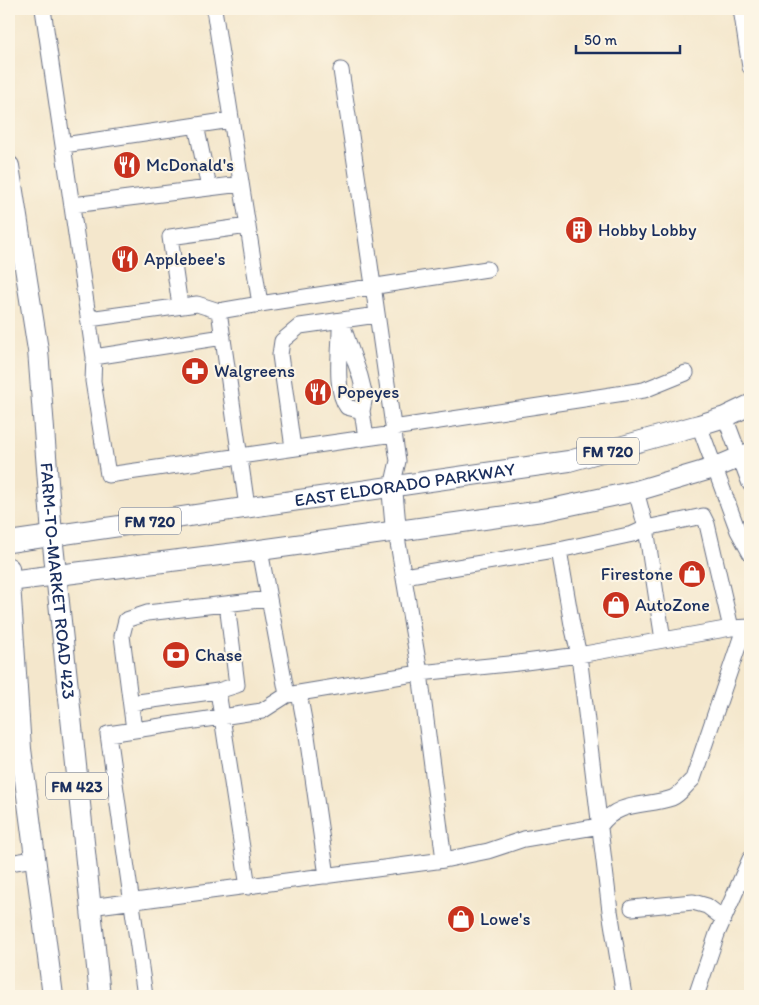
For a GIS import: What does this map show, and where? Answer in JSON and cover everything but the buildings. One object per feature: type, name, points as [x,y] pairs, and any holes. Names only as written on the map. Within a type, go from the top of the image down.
[{"type":"main road","name":"FARM-TO-MARKET ROAD 423","points":[[9,166],[38,350],[52,535],[100,996]]},
{"type":"main road","name":"EAST ELDORADO PARKWAY","points":[[9,542],[568,461],[699,425],[724,417],[750,404]]},
{"type":"main road","points":[[9,577],[56,575],[260,550],[542,511],[636,491],[714,468],[746,455]]},
{"type":"main road","points":[[392,487],[396,531]]},
{"type":"main road","name":"FM 423","points":[[9,577],[20,749],[53,996]]},
{"type":"street","points":[[43,9],[73,205],[94,357],[93,381],[108,475],[366,438],[394,431],[644,390],[686,374]]},
{"type":"street","points":[[214,9],[260,304]]},
{"type":"street","points":[[741,9],[750,68]]},
{"type":"street","points":[[341,70],[398,460],[392,487]]},
{"type":"street","points":[[64,145],[231,120]]},
{"type":"street","points":[[196,125],[209,188]]},
{"type":"street","points":[[73,205],[241,184]]},
{"type":"street","points":[[180,306],[170,237],[248,226]]},
{"type":"street","points":[[89,320],[197,304],[219,311],[487,269]]},
{"type":"street","points":[[219,311],[247,507]]},
{"type":"street","points":[[293,448],[280,355],[282,341],[300,326],[377,315]]},
{"type":"street","points":[[341,320],[365,396],[362,411],[366,438]]},
{"type":"street","points":[[341,320],[339,366],[342,401],[347,407],[362,411]]},
{"type":"street","points":[[94,357],[223,337]]},
{"type":"street","points":[[724,417],[746,455],[750,484]]},
{"type":"street","points":[[699,425],[738,531],[750,553]]},
{"type":"street","points":[[636,491],[646,528],[663,640]]},
{"type":"street","points":[[404,576],[559,550],[703,516],[744,630],[693,778],[674,797],[615,811],[604,819],[600,826]]},
{"type":"street","points":[[396,531],[420,673],[444,860]]},
{"type":"street","points":[[260,550],[269,599],[293,694],[327,876]]},
{"type":"street","points":[[559,550],[579,654],[610,911],[624,996]]},
{"type":"street","points":[[134,730],[122,636],[126,620],[147,613],[269,599]]},
{"type":"street","points":[[131,703],[218,691],[237,685],[227,604]]},
{"type":"street","points":[[145,996],[108,734],[262,711],[293,694],[420,673],[518,663],[663,640],[744,630]]},
{"type":"street","points":[[218,691],[248,887]]},
{"type":"street","points":[[90,907],[444,860],[488,852],[524,839],[600,826]]},
{"type":"street","points":[[9,862],[34,859]]},
{"type":"street","points":[[696,996],[724,919],[750,859]]},
{"type":"street","points":[[632,908],[693,902],[707,906],[724,919]]},
{"type":"place","name":"McDonald's","points":[[127,165]]},
{"type":"place","name":"Hobby Lobby","points":[[579,230]]},
{"type":"place","name":"Applebee's","points":[[125,259]]},
{"type":"place","name":"Walgreens","points":[[195,371]]},
{"type":"place","name":"Popeyes","points":[[318,392]]},
{"type":"place","name":"Firestone","points":[[692,574]]},
{"type":"place","name":"AutoZone","points":[[616,605]]},
{"type":"place","name":"Chase","points":[[176,655]]},
{"type":"place","name":"Lowe's","points":[[461,919]]}]
